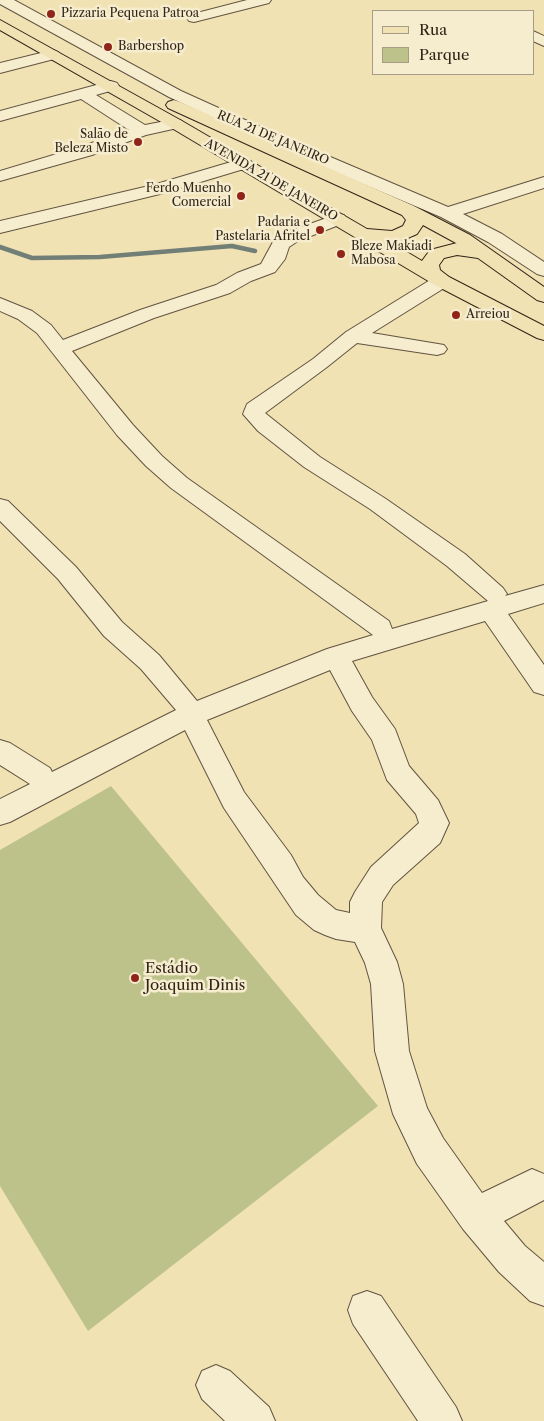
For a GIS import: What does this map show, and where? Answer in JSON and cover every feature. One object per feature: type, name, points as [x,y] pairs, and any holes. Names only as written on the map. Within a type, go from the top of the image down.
[{"type":"main road","name":"AVENIDA 21 DE JANEIRO","points":[[0,12],[154,95],[408,210],[463,239],[544,296]]},
{"type":"main road","name":"AVENIDA 21 DE JANEIRO","points":[[0,24],[111,86],[439,279],[544,334]]},
{"type":"main road","points":[[362,234],[394,237],[410,230],[414,226],[415,220],[408,210]]},
{"type":"main road","points":[[439,279],[431,272],[430,265],[432,259],[437,254],[463,249],[488,256]]},
{"type":"street","name":"RUA 21 DE JANEIRO","points":[[3,0],[175,94],[268,137],[447,213],[500,241],[544,270]]},
{"type":"street","points":[[194,18],[264,0]]},
{"type":"street","points":[[534,34],[544,42]]},
{"type":"street","points":[[0,68],[53,55]]},
{"type":"street","points":[[0,116],[111,86]]},
{"type":"street","points":[[84,94],[142,131]]},
{"type":"street","points":[[0,176],[142,131],[176,124]]},
{"type":"street","points":[[0,227],[158,189],[241,164]]},
{"type":"street","points":[[447,213],[544,182]]},
{"type":"street","points":[[61,348],[147,314],[223,289],[244,277],[268,268],[275,259],[281,244],[291,237],[338,219]]},
{"type":"street","points":[[439,279],[353,336],[320,363],[255,409],[254,414],[266,426],[312,462],[378,504],[456,560],[492,602],[544,685]]},
{"type":"street","points":[[0,304],[44,329],[61,348],[124,430],[160,466],[186,488],[380,628]]},
{"type":"street","points":[[353,336],[437,349]]},
{"type":"street","points":[[0,507],[67,573],[114,629],[150,662],[188,708],[234,800],[307,905],[325,920],[336,925],[365,929]]},
{"type":"street","points":[[0,813],[188,708],[336,656],[406,634],[492,602],[544,580]]},
{"type":"street","points":[[0,798],[40,776],[342,640],[380,628],[492,602],[544,594]]},
{"type":"street","points":[[336,656],[362,704],[385,737],[397,772],[428,808],[434,823],[429,834],[382,876],[370,892],[366,902],[365,929],[380,962],[387,984],[392,1051],[411,1114],[430,1150],[476,1216],[512,1259],[544,1287]]},
{"type":"street","points":[[0,751],[40,776]]},
{"type":"street","points":[[476,1216],[532,1187]]},
{"type":"street","points":[[367,1310],[442,1421]]},
{"type":"street","points":[[216,1384],[255,1421]]},
{"type":"green space","name":"Estádio Joaquim Dinis","points":[[111,786],[378,1106],[88,1331],[0,1186],[0,850]]},
{"type":"waterway","points":[[0,247],[32,258],[100,257],[232,246],[255,251]]},
{"type":"place","name":"Pizzaria Pequena Patroa","points":[[51,14]]},
{"type":"place","name":"Barbershop","points":[[108,47]]},
{"type":"place","name":"Salão de Beleza Misto","points":[[138,142]]},
{"type":"place","name":"Ferdo Muenho Comercial","points":[[241,196]]},
{"type":"place","name":"Padaria e Pastelaria Afritel","points":[[320,230]]},
{"type":"place","name":"Bleze Makiadi Mabosa","points":[[341,254]]},
{"type":"place","name":"Arreiou","points":[[456,315]]},
{"type":"place","name":"Estádio Joaquim Dinis","points":[[135,978]]}]
